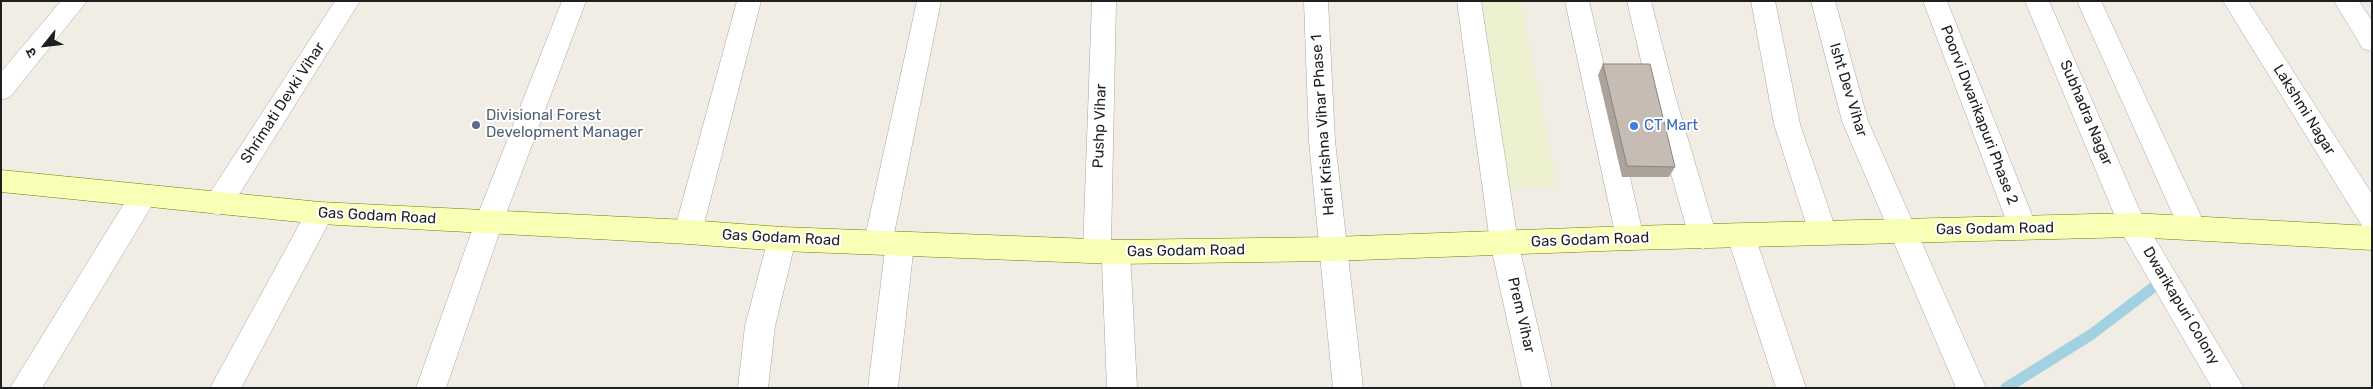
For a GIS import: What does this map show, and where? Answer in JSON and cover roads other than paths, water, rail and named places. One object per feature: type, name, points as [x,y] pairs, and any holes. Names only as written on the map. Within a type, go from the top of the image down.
[{"type":"main road","name":"Gas Godam Road","points":[[1,181],[143,197],[320,213],[688,232],[782,239],[1107,252],[1332,249],[1630,238],[2132,225],[2192,226],[2371,235]]},
{"type":"street","points":[[1,90],[75,1]]},
{"type":"street","name":"Shrimati Devki Vihar","points":[[218,204],[348,1]]},
{"type":"street","points":[[431,388],[489,222],[574,1]]},
{"type":"street","points":[[688,232],[749,1]]},
{"type":"street","points":[[883,388],[888,332],[889,243],[929,1]]},
{"type":"street","name":"Pushp Vihar","points":[[1104,1],[1107,252],[1122,388]]},
{"type":"street","name":"Hari Krishna Vihar Phase 1","points":[[1316,1],[1322,141],[1348,388]]},
{"type":"street","name":"Prem Vihar","points":[[1468,1],[1504,242],[1537,388]]},
{"type":"street","points":[[1577,1],[1630,238]]},
{"type":"street","points":[[1639,1],[1663,99],[1702,237]]},
{"type":"street","points":[[1763,1],[1787,124],[1823,233]]},
{"type":"street","name":"Isht Dev Vihar","points":[[1823,1],[1855,120],[1971,388]]},
{"type":"street","name":"Poorvi Dwarikapuri Phase 2","points":[[1935,1],[2023,228]]},
{"type":"street","name":"Subhadra Nagar","points":[[2038,1],[2132,225]]},
{"type":"street","points":[[2089,1],[2192,226]]},
{"type":"street","name":"Lakshmi Nagar","points":[[2235,1],[2371,235]]},
{"type":"street","points":[[2346,1],[2372,42]]},
{"type":"street","points":[[25,388],[143,197]]},
{"type":"street","points":[[225,388],[320,213]]},
{"type":"street","name":"Dwarikapuri Colony","points":[[2132,225],[2229,388]]},
{"type":"street","points":[[1741,236],[1791,388]]},
{"type":"street","points":[[753,388],[760,326],[782,239]]},
{"type":"waterway","points":[[2006,388],[2092,334],[2155,286]]},
{"type":"place","name":"Divisional Forest Development Manager","points":[[476,125]]},
{"type":"place","name":"CT Mart","points":[[1634,126]]}]
